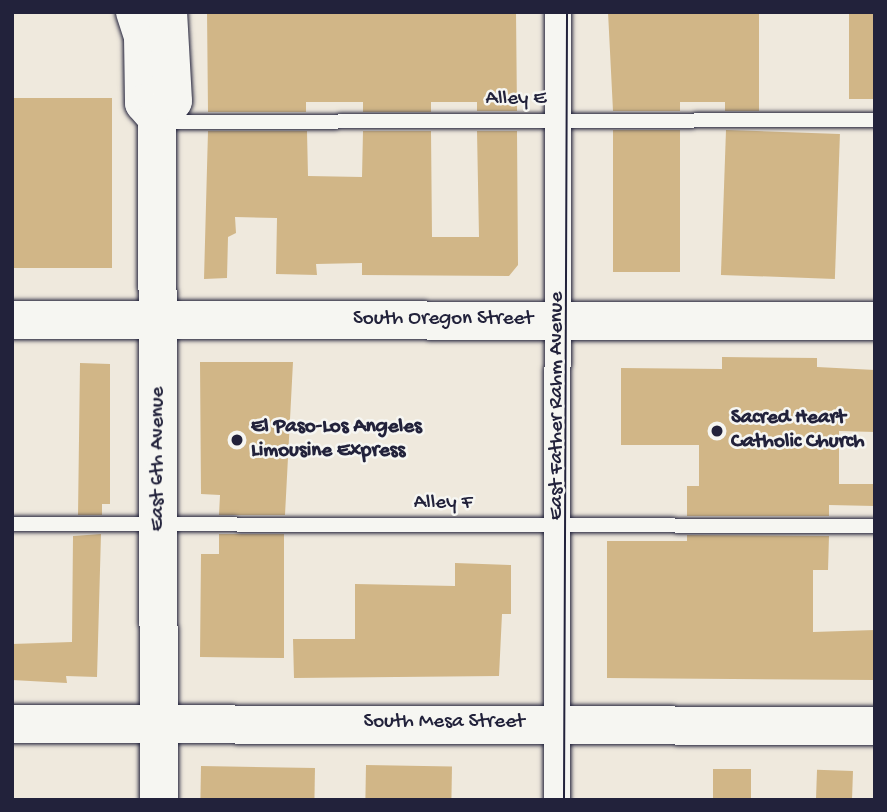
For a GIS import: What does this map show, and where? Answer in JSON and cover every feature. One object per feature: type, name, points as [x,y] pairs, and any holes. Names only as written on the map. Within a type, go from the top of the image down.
[{"type":"main road","name":"East 6th Avenue","points":[[135,12],[144,37],[144,103],[157,120],[159,800]]},
{"type":"main road","name":"East 6th Avenue","points":[[157,120],[173,102],[168,12]]},
{"type":"main road","name":"South Oregon Street","points":[[12,320],[875,321]]},
{"type":"main road","name":"South Mesa Street","points":[[12,724],[557,723],[875,726]]},
{"type":"street","name":"East Father Rahm Avenue","points":[[557,800],[558,12]]},
{"type":"lane","name":"Alley E","points":[[157,120],[875,120]]},
{"type":"lane","name":"Alley F","points":[[12,524],[875,526]]},
{"type":"building","points":[[207,12],[516,12],[517,111],[477,111],[477,102],[431,102],[431,112],[363,112],[363,102],[306,102],[306,112],[208,112]]},
{"type":"building","points":[[608,12],[759,12],[759,111],[725,111],[725,102],[680,102],[680,111],[613,111]]},
{"type":"building","points":[[849,12],[875,12],[875,99],[849,99]]},
{"type":"building","points":[[12,98],[112,98],[112,268],[12,268]]},
{"type":"building","points":[[613,130],[680,130],[680,272],[613,272]]},
{"type":"building","points":[[726,130],[840,134],[835,279],[721,275]]},
{"type":"building","points":[[208,131],[307,131],[308,176],[362,177],[363,131],[431,131],[432,237],[479,237],[477,131],[517,131],[518,265],[509,276],[362,275],[362,263],[316,264],[317,275],[276,274],[277,218],[235,217],[236,233],[228,237],[227,278],[204,279]]},
{"type":"building","name":"Sacred Heart Catholic Church","points":[[722,357],[817,358],[817,367],[875,370],[875,432],[839,431],[839,484],[875,484],[875,506],[829,505],[829,516],[687,516],[687,486],[699,486],[699,445],[621,445],[621,368],[722,369]]},
{"type":"building","name":"El Paso-Los Angeles Limousine Express","points":[[200,362],[293,362],[285,515],[219,515],[220,495],[201,494]]},
{"type":"building","points":[[80,363],[110,364],[110,504],[102,504],[102,515],[78,515]]},
{"type":"building","points":[[101,534],[97,677],[66,676],[67,683],[12,680],[12,644],[72,642],[73,536]]},
{"type":"building","points":[[219,534],[284,534],[284,658],[200,657],[201,554],[219,554]]},
{"type":"building","points":[[687,535],[829,536],[828,570],[813,570],[813,632],[875,630],[875,680],[607,678],[607,541],[687,541]]},
{"type":"building","points":[[455,563],[511,565],[511,614],[502,614],[499,676],[294,678],[293,639],[355,639],[355,584],[455,586]]},
{"type":"building","points":[[366,765],[452,767],[451,800],[365,800]]},
{"type":"building","points":[[201,766],[315,768],[314,800],[200,800]]},
{"type":"building","points":[[713,769],[751,769],[751,800],[713,800]]},
{"type":"building","points":[[817,770],[853,771],[852,800],[816,799]]},
{"type":"tram line","points":[[564,800],[567,12]]},
{"type":"place","name":"Sacred Heart Catholic Church","points":[[717,431]]},
{"type":"place","name":"El Paso-Los Angeles Limousine Express","points":[[237,440]]}]
